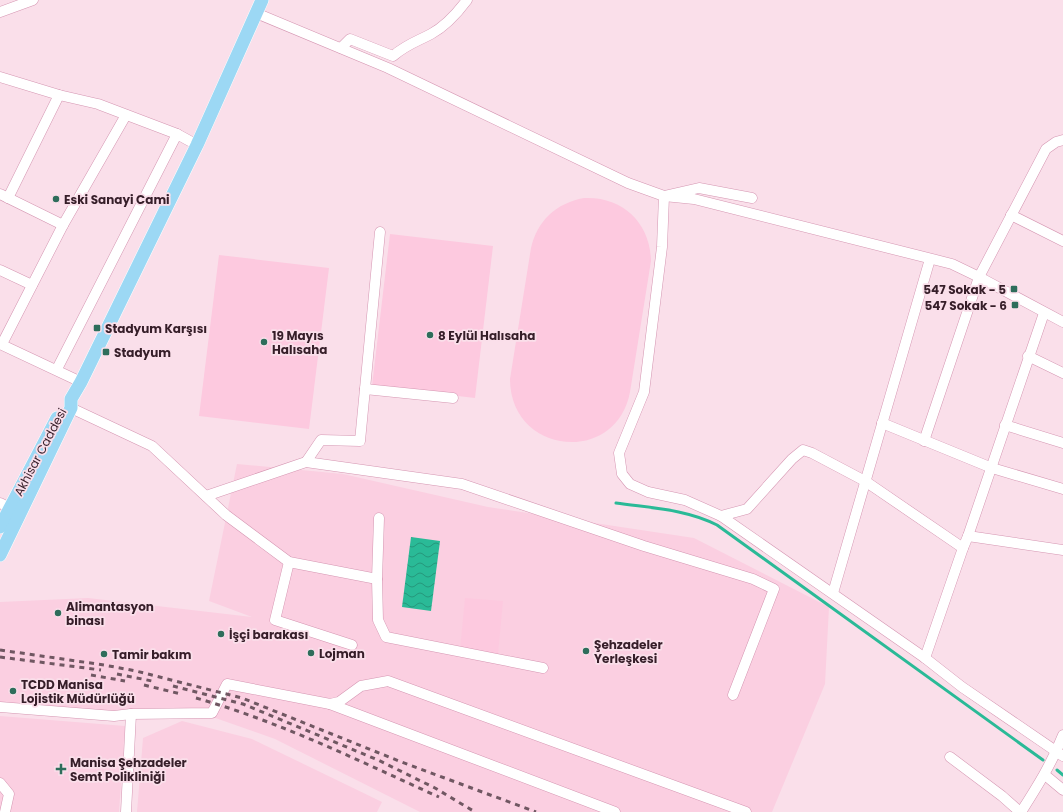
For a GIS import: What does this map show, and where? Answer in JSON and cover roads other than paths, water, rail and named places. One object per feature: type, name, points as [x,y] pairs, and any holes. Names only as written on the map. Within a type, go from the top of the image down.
[{"type":"main road","name":"Akhisar Caddesi","points":[[0,527],[64,406],[71,404],[197,145],[262,0]]},
{"type":"main road","points":[[0,555],[10,508]]},
{"type":"street","points":[[0,12],[33,0]]},
{"type":"street","points":[[340,48],[350,39],[393,56],[404,47],[433,34],[458,12],[467,0]]},
{"type":"street","points":[[256,13],[388,68],[628,183],[664,196],[694,198],[952,264],[1063,322]]},
{"type":"street","points":[[0,77],[59,95],[98,104],[177,134],[197,145]]},
{"type":"street","points":[[59,95],[4,196],[62,225]]},
{"type":"street","points":[[81,382],[57,369],[1,344],[62,225],[126,114]]},
{"type":"street","points":[[57,369],[177,134]]},
{"type":"street","points":[[924,441],[979,277],[1046,149],[1056,142],[1063,140]]},
{"type":"street","points":[[664,196],[699,188],[752,198]]},
{"type":"street","points":[[664,196],[662,247],[644,392],[619,453],[622,474],[630,484],[648,492],[685,500],[721,516],[925,658],[962,687],[1060,753]]},
{"type":"street","points":[[1011,215],[1063,241]]},
{"type":"street","points":[[306,462],[321,440],[360,441],[380,232]]},
{"type":"street","points":[[833,594],[930,259]]},
{"type":"street","points":[[0,270],[32,286]]},
{"type":"street","points":[[925,658],[992,468],[1005,424],[1044,313]]},
{"type":"street","points":[[1028,356],[1063,373]]},
{"type":"street","points":[[365,390],[452,398]]},
{"type":"street","points":[[71,404],[152,446],[226,515],[289,562],[377,579]]},
{"type":"street","points":[[882,423],[992,468],[1063,489]]},
{"type":"street","points":[[1005,424],[1063,443]]},
{"type":"street","points":[[721,516],[747,510],[792,459],[802,450],[812,453],[865,481],[963,548]]},
{"type":"street","points":[[206,496],[306,462],[462,484],[644,546],[753,579],[774,589],[733,695]]},
{"type":"street","points":[[379,518],[377,579],[378,620],[386,637],[543,668]]},
{"type":"street","points":[[968,536],[1063,550]]},
{"type":"street","points":[[289,562],[275,620],[352,645]]},
{"type":"street","points":[[330,704],[339,702],[361,686],[388,681],[746,812]]},
{"type":"street","points":[[0,707],[114,716],[131,714],[212,713],[227,684],[330,704],[615,812]]},
{"type":"street","points":[[126,812],[131,714]]},
{"type":"street","points":[[950,757],[1021,812],[1044,775],[1060,753],[1063,735]]},
{"type":"street","points":[[1044,775],[1063,790]]},
{"type":"street","points":[[0,783],[9,794],[5,812]]},
{"type":"water","points":[[411,537],[440,541],[431,611],[402,607]]},
{"type":"waterway","points":[[616,503],[680,512],[717,525],[1043,760]]},
{"type":"waterway","points":[[1057,770],[1063,775]]},
{"type":"railway","points":[[0,650],[136,671],[242,698],[399,761],[536,812]]},
{"type":"railway","points":[[0,657],[101,670]]},
{"type":"railway","points":[[117,674],[152,681]]},
{"type":"railway","points":[[91,675],[125,681]]},
{"type":"railway","points":[[144,685],[181,694]]},
{"type":"railway","points":[[173,686],[243,704],[378,760],[435,788],[475,812]]},
{"type":"railway","points":[[196,698],[289,730],[439,797]]},
{"type":"place","name":"Eski Sanayi Cami","points":[[56,199]]},
{"type":"place","name":"547 Sokak - 5","points":[[1014,289]]},
{"type":"place","name":"547 Sokak - 6","points":[[1015,305]]},
{"type":"place","name":"Stadyum Karşısı","points":[[97,328]]},
{"type":"place","name":"8 Eylül Halısaha","points":[[430,335]]},
{"type":"place","name":"19 Mayıs Halısaha","points":[[264,342]]},
{"type":"place","name":"Stadyum","points":[[106,352]]},
{"type":"place","name":"Alimantasyon binası","points":[[58,613]]},
{"type":"place","name":"İşçi barakası","points":[[221,634]]},
{"type":"place","name":"Şehzadeler Yerleşkesi","points":[[586,651]]},
{"type":"place","name":"Lojman","points":[[311,653]]},
{"type":"place","name":"Tamir bakım","points":[[104,654]]},
{"type":"place","name":"TCDD Manisa Lojistik Müdürlüğü","points":[[13,691]]},
{"type":"place","name":"Manisa Şehzadeler Semt Polikliniği","points":[[61,769]]}]
